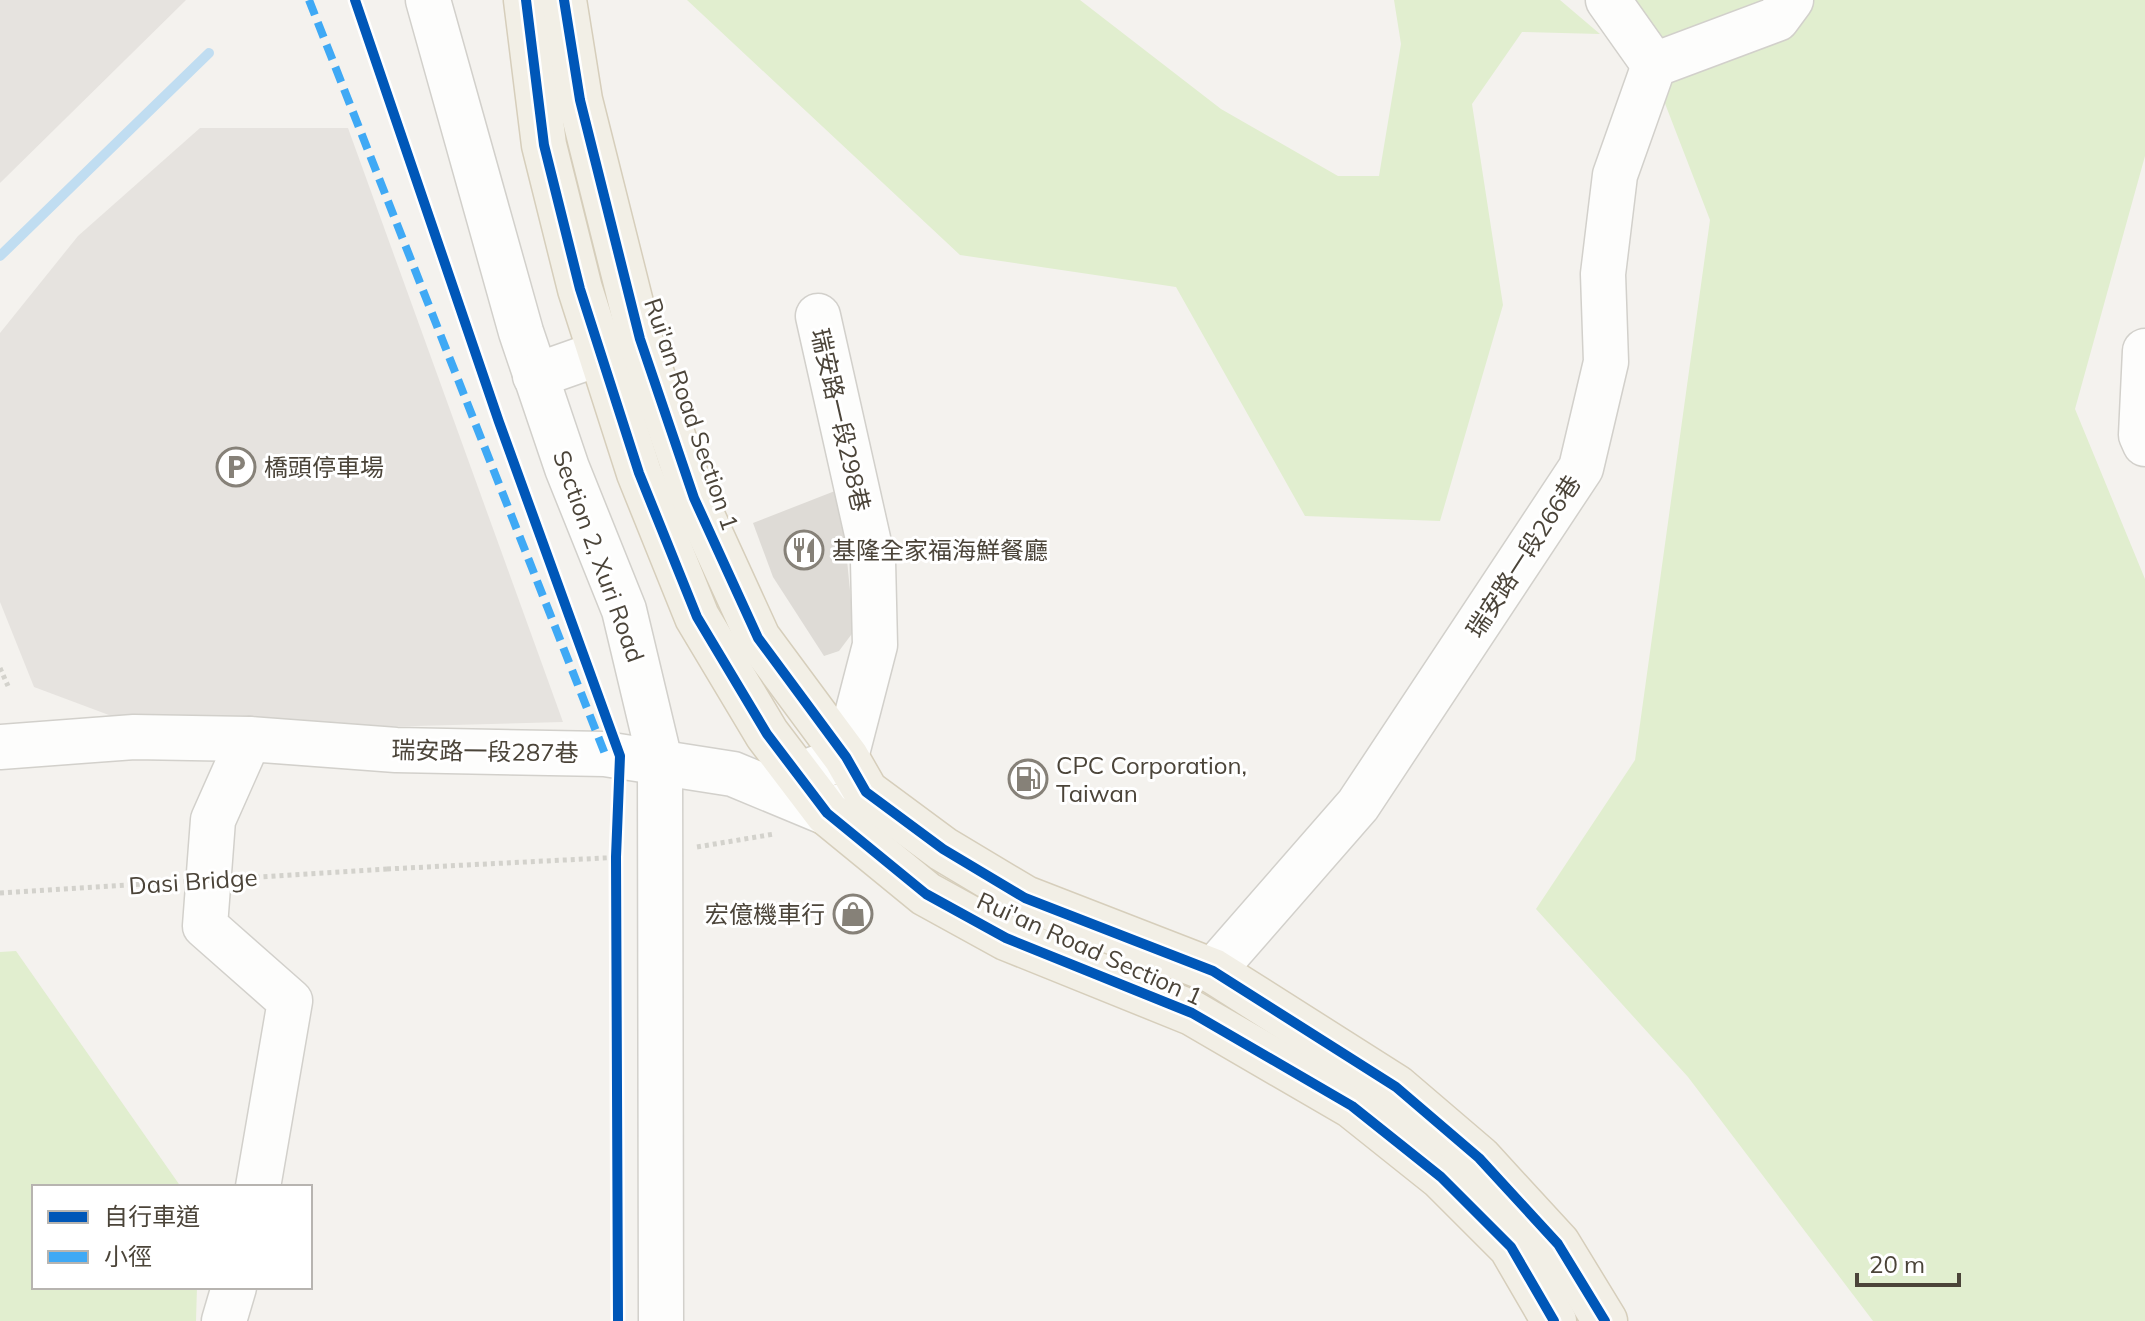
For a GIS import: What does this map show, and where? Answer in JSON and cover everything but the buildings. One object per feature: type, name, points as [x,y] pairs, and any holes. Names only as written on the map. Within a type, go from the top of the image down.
[{"type":"main road","name":"Rui'an Road Section 1","points":[[526,0],[544,145],[580,289],[620,347],[758,638],[856,774],[943,849],[1025,898],[1213,971],[1396,1087],[1479,1158],[1558,1244],[1605,1321]]},
{"type":"main road","name":"Rui'an Road Section 1","points":[[564,0],[639,473],[697,617],[767,734],[827,813],[926,894],[1006,938],[1192,1013],[1352,1106],[1441,1177],[1511,1247],[1554,1321]]},
{"type":"street","name":"Section 2, Xuri Road","points":[[428,0],[535,376],[567,468],[624,610],[660,761],[661,1321]]},
{"type":"street","points":[[1608,0],[1654,65],[1777,19],[1791,0]]},
{"type":"street","name":"瑞安路一段266巷","points":[[1213,971],[1358,805],[1581,468],[1606,362],[1603,274],[1615,175],[1654,65]]},
{"type":"street","name":"瑞安路一段298巷","points":[[818,316],[873,561],[875,645],[856,774]]},
{"type":"street","points":[[535,376],[620,347]]},
{"type":"street","points":[[2145,351],[2141,435],[2145,444]]},
{"type":"street","name":"瑞安路一段287巷","points":[[0,747],[134,737],[249,739],[396,750],[605,754],[733,774],[827,813]]},
{"type":"street","points":[[249,739],[213,820],[205,926],[290,1001],[258,1185]]},
{"type":"street","points":[[798,775],[856,774]]},
{"type":"street","points":[[827,813],[856,774]]},
{"type":"street","points":[[224,1321],[233,1289]]},
{"type":"path","points":[[0,668],[8,686]]},
{"type":"path","points":[[616,873],[617,843]]},
{"type":"green space","points":[[687,0],[1080,0],[1221,109],[1338,176],[1379,176],[1401,44],[1394,0],[1560,0],[1600,34],[1522,32],[1472,104],[1503,305],[1440,521],[1305,516],[1176,287],[960,255]]},
{"type":"green space","points":[[1625,0],[2145,0],[2145,156],[2075,409],[2145,579],[2145,1321],[1873,1321],[1688,1077],[1536,909],[1635,760],[1710,220]]},
{"type":"green space","points":[[16,951],[180,1185],[32,1185],[32,1289],[197,1289],[196,1321],[0,1321],[0,952]]},
{"type":"shaded area","points":[[0,0],[186,0],[0,183]]},
{"type":"shaded area","name":"橋頭停車場","points":[[200,128],[348,128],[563,722],[157,733],[34,687],[0,602],[0,333],[78,236]]},
{"type":"waterway","points":[[0,256],[209,53]]},
{"type":"marked path","points":[[309,0],[605,754]]},
{"type":"cycle path","points":[[355,0],[499,422],[620,756],[616,857],[618,1321]]},
{"type":"cycle path","points":[[526,0],[544,145],[580,289],[639,473],[697,617],[767,734],[827,813],[926,894],[1006,938],[1192,1013],[1352,1106],[1441,1177],[1511,1247],[1554,1321]]},
{"type":"cycle path","points":[[564,0],[580,100],[640,339],[694,498],[758,638],[846,757],[866,792],[943,849],[1025,898],[1213,971],[1396,1087],[1479,1158],[1558,1244],[1605,1321]]},
{"type":"place","name":"橋頭停車場","points":[[236,467]]},
{"type":"place","name":"基隆全家福海鮮餐廳","points":[[804,550]]},
{"type":"place","name":"CPC Corporation, Taiwan","points":[[1028,779]]},
{"type":"place","name":"宏億機車行","points":[[853,914]]}]
